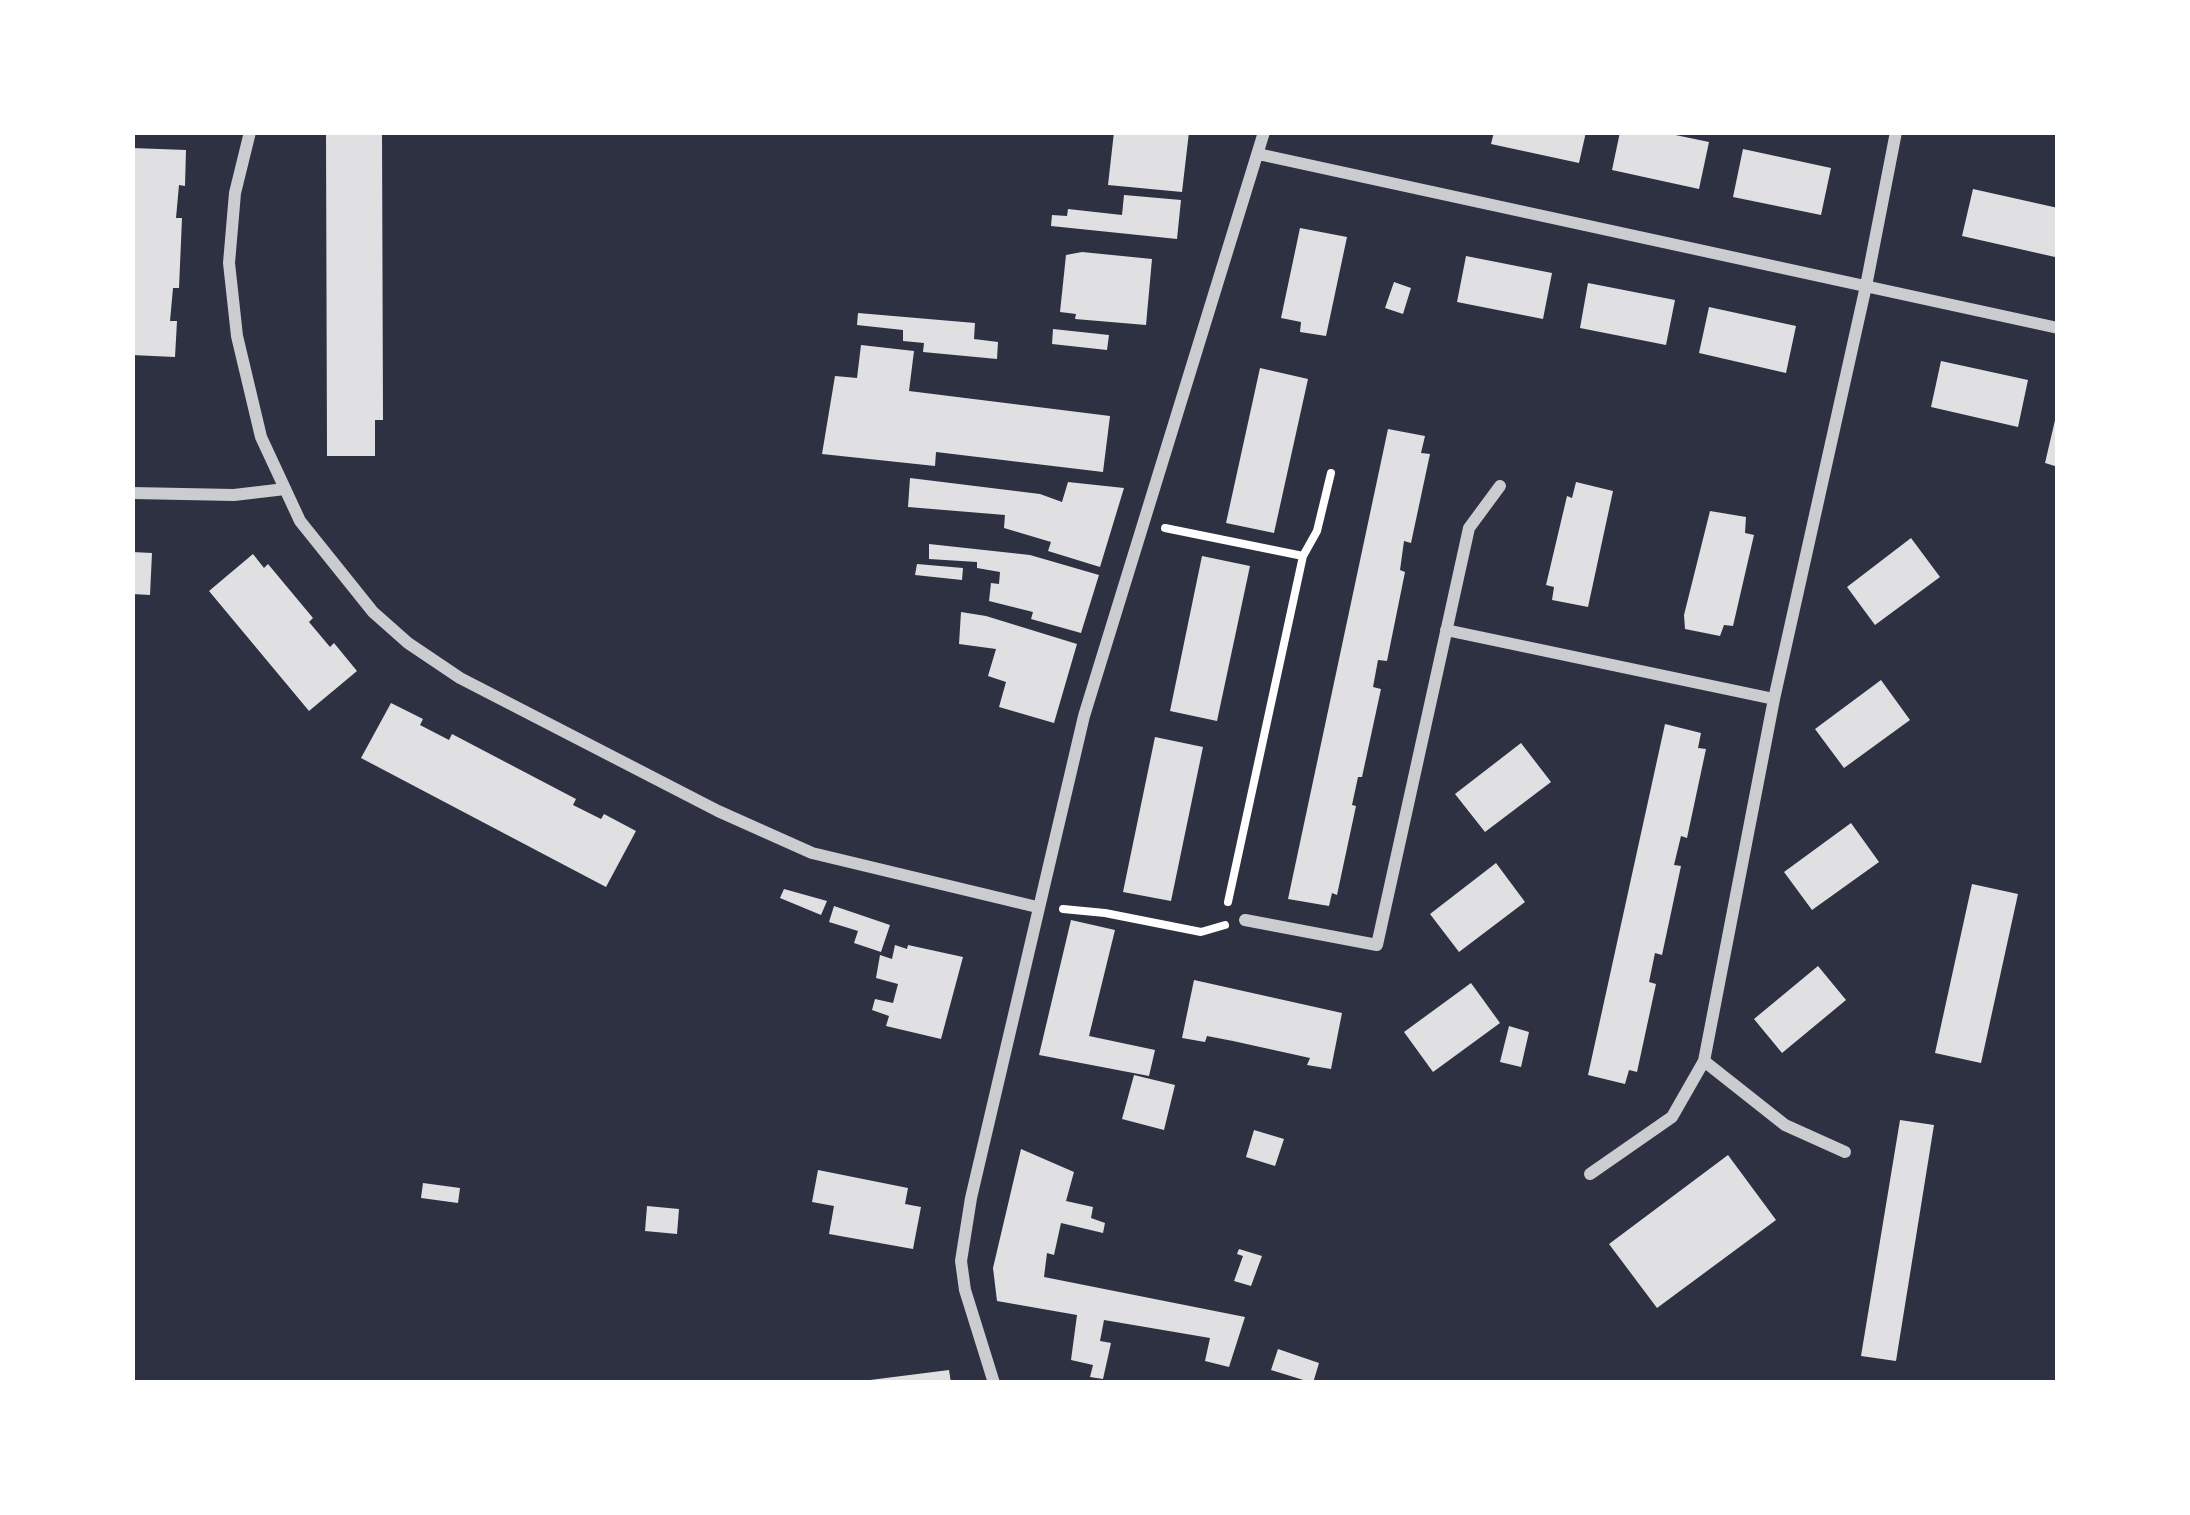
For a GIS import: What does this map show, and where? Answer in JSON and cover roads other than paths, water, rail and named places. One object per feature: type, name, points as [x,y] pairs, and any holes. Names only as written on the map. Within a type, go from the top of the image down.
[{"type":"street","points":[[250,132],[235,193],[229,263],[237,336],[256,417],[300,520],[373,612],[460,678],[718,811],[812,853],[1037,907]]},
{"type":"street","points":[[994,1383],[965,1290],[964,1232],[1084,716],[1264,132]]},
{"type":"street","points":[[1590,1174],[1672,1117],[1704,1061],[1774,699],[1896,132]]},
{"type":"street","points":[[1258,154],[2058,328]]},
{"type":"street","points":[[1245,920],[1378,945],[1469,528],[1500,486]]},
{"type":"street","points":[[132,493],[234,495],[285,489]]},
{"type":"street","points":[[1446,631],[1774,699]]},
{"type":"street","points":[[1704,1061],[1785,1125],[1845,1152]]}]
